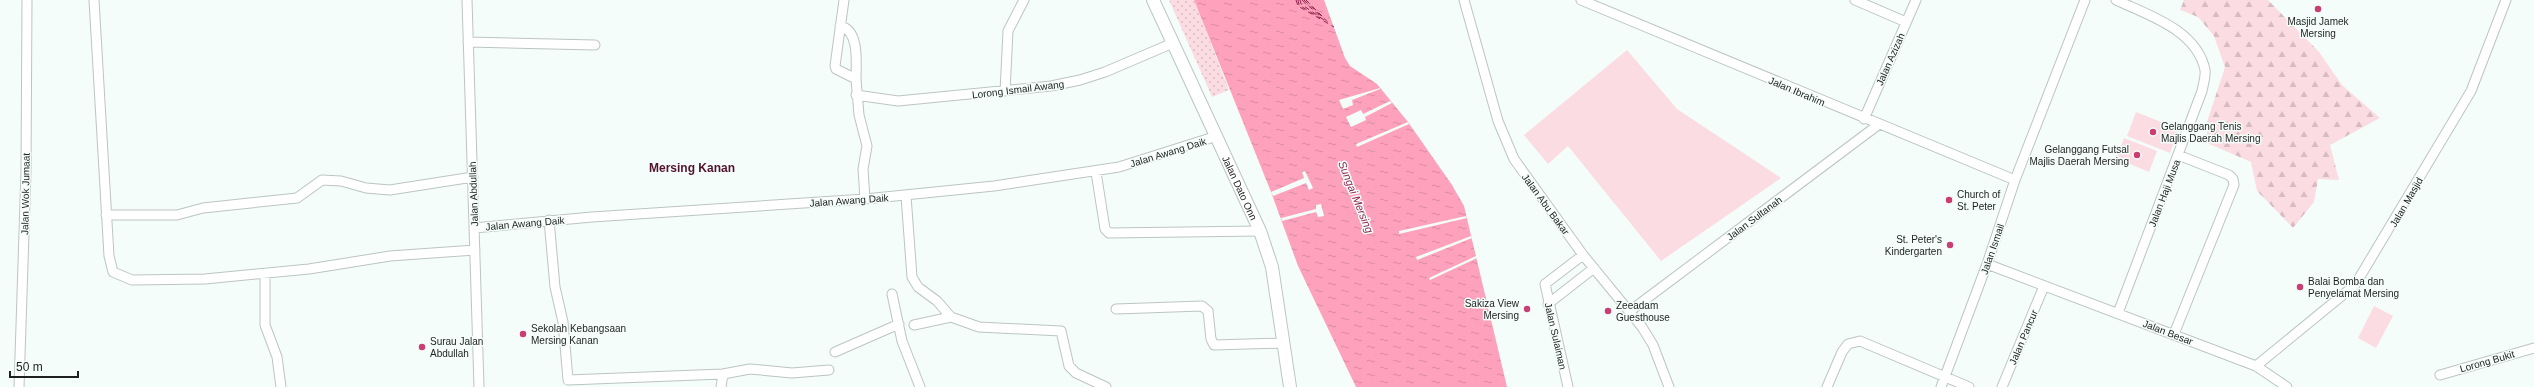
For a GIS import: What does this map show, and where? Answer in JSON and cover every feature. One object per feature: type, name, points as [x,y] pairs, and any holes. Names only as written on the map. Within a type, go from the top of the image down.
[{"type":"main road","name":"Jalan Dato Onn","points":[[1153,0],[1260,231],[1272,266],[1290,387]]},
{"type":"street","name":"Jalan Wok Jumaat","points":[[19,387],[26,171],[27,0]]},
{"type":"street","points":[[94,0],[106,215],[110,266],[113,272],[124,277],[141,280],[198,280],[265,274],[390,256],[475,250]]},
{"type":"street","name":"Jalan Abdullah","points":[[467,0],[479,387]]},
{"type":"street","points":[[844,0],[836,69],[856,79]]},
{"type":"street","points":[[1004,91],[1008,31],[1024,0]]},
{"type":"street","name":"Jalan Abu Bakar","points":[[1464,0],[1498,121],[1514,159],[1583,255],[1630,311],[1653,345],[1669,387]]},
{"type":"street","name":"Jalan Ibrahim","points":[[1581,0],[1878,125],[2015,180]]},
{"type":"street","points":[[1855,0],[1906,22]]},
{"type":"street","name":"Jalan Azizah","points":[[1864,119],[1916,0]]},
{"type":"street","name":"Jalan Ismail","points":[[1941,387],[1987,264],[2015,180],[2085,0]]},
{"type":"street","name":"Jalan Haji Musa","points":[[2116,0],[2167,23],[2199,53],[2206,72],[2202,92],[2118,313]]},
{"type":"street","name":"Jalan Masjid","points":[[2256,366],[2355,285],[2472,91],[2506,0]]},
{"type":"street","points":[[840,26],[846,29],[854,43],[856,53],[856,95],[867,146],[863,169],[865,199]]},
{"type":"street","points":[[468,42],[595,45]]},
{"type":"street","name":"Lorong Ismail Awang","points":[[856,95],[898,101],[1004,91],[1080,80],[1173,43]]},
{"type":"street","name":"Jalan Sultanah","points":[[1630,311],[1878,125]]},
{"type":"street","name":"Jalan Awang Daik","points":[[474,228],[549,220],[906,196],[994,186],[1096,172],[1142,160],[1217,136]]},
{"type":"street","points":[[2174,334],[2234,185],[2233,179],[2229,175],[2178,155]]},
{"type":"street","points":[[1096,172],[1105,229],[1109,233],[1260,231]]},
{"type":"street","points":[[106,215],[177,215],[203,208],[296,198],[322,180],[341,181],[366,188],[390,190],[472,177]]},
{"type":"street","points":[[906,196],[914,282],[937,301],[951,317],[979,327],[1061,331],[1069,366],[1076,373],[1101,386]]},
{"type":"street","points":[[549,220],[554,283],[563,322],[568,380],[723,374],[750,369],[792,374],[828,370]]},
{"type":"street","name":"Jalan Sulaiman","points":[[1568,387],[1548,304],[1545,284],[1583,255]]},
{"type":"street","name":"Jalan Besar","points":[[1987,264],[2256,366],[2287,387]]},
{"type":"street","points":[[1548,304],[1594,268]]},
{"type":"street","points":[[265,274],[265,325],[277,357],[281,387]]},
{"type":"street","name":"Jalan Pancur","points":[[2002,387],[2044,286]]},
{"type":"street","points":[[892,294],[908,358],[920,387]]},
{"type":"street","points":[[1116,309],[1202,306],[1208,311],[1211,339],[1214,345],[1284,342]]},
{"type":"street","points":[[914,325],[951,317]]},
{"type":"street","points":[[835,352],[899,324]]},
{"type":"street","points":[[1826,387],[1842,352],[1848,344],[1860,341],[1969,387]]},
{"type":"street","points":[[1653,345],[1660,349],[1676,387]]},
{"type":"street","name":"Lorong Bukit","points":[[2440,375],[2534,348]]},
{"type":"street","points":[[721,387],[723,374]]},
{"type":"green space","points":[[1169,0],[1194,0],[1229,90],[1212,97]]},
{"type":"green space","points":[[2184,0],[2268,0],[2319,52],[2342,85],[2380,118],[2330,145],[2339,180],[2318,179],[2314,202],[2293,228],[2257,191],[2251,162],[2207,143],[2207,122],[2225,67],[2214,36],[2198,17],[2180,10]]},
{"type":"green space","points":[[1627,50],[1677,109],[1781,178],[1661,261],[1568,146],[1548,164],[1524,135]]},
{"type":"green space","name":"Gelanggang Tenis Majlis Daerah Mersing","points":[[2136,112],[2179,129],[2170,153],[2127,136]]},
{"type":"green space","name":"Gelanggang Futsal Majlis Daerah Mersing","points":[[2124,138],[2157,151],[2149,172],[2116,158]]},
{"type":"green space","points":[[2374,306],[2393,316],[2376,348],[2358,338]]},
{"type":"water","name":"Sungai Mersing","points":[[1194,0],[1324,0],[1345,58],[1350,66],[1377,84],[1408,122],[1452,185],[1464,206],[1507,387],[1356,387],[1298,266],[1271,192]]},
{"type":"pier","points":[[1380,88],[1352,100],[1353,105],[1343,109],[1339,100]]},
{"type":"pier","points":[[1390,101],[1392,103],[1365,117],[1366,120],[1351,127],[1346,117],[1361,110],[1363,114]]},
{"type":"pier","points":[[1408,122],[1409,124],[1357,147],[1356,144]]},
{"type":"pier","points":[[1305,171],[1313,188],[1309,190],[1306,183],[1273,196],[1271,192],[1304,178],[1302,172]]},
{"type":"pier","points":[[1321,204],[1324,216],[1318,217],[1316,212],[1282,221],[1281,218],[1316,209],[1316,205]]},
{"type":"pier","points":[[1466,216],[1467,218],[1399,234],[1399,231]]},
{"type":"pier","points":[[1471,236],[1472,238],[1417,260],[1416,257]]},
{"type":"pier","points":[[1476,256],[1477,258],[1430,280],[1429,278]]},
{"type":"ferry route","points":[[1296,0],[1298,6],[1334,27]]},
{"type":"ferry route","points":[[1298,0],[1299,5],[1320,18]]},
{"type":"ferry route","points":[[1300,0],[1301,4],[1327,22]]},
{"type":"ferry route","points":[[1302,0],[1322,18]]},
{"type":"ferry route","points":[[1304,0],[1330,24]]},
{"type":"ferry route","points":[[1306,0],[1323,17]]},
{"type":"place","name":"Masjid Jamek Mersing","points":[[2318,9]]},
{"type":"place","name":"Gelanggang Tenis Majlis Daerah Mersing","points":[[2153,132]]},
{"type":"place","name":"Gelanggang Futsal Majlis Daerah Mersing","points":[[2137,155]]},
{"type":"place","name":"Church of St. Peter","points":[[1949,200]]},
{"type":"place","name":"St. Peter's Kindergarten","points":[[1950,245]]},
{"type":"place","name":"Balai Bomba dan Penyelamat Mersing","points":[[2300,287]]},
{"type":"place","name":"Sakiza View Mersing","points":[[1527,309]]},
{"type":"place","name":"Zeeadam Guesthouse","points":[[1608,311]]},
{"type":"place","name":"Sekolah Kebangsaan Mersing Kanan","points":[[523,334]]},
{"type":"place","name":"Surau Jalan Abdullah","points":[[422,347]]},
{"type":"district","name":"Mersing Kanan","points":[[692,168]]}]
